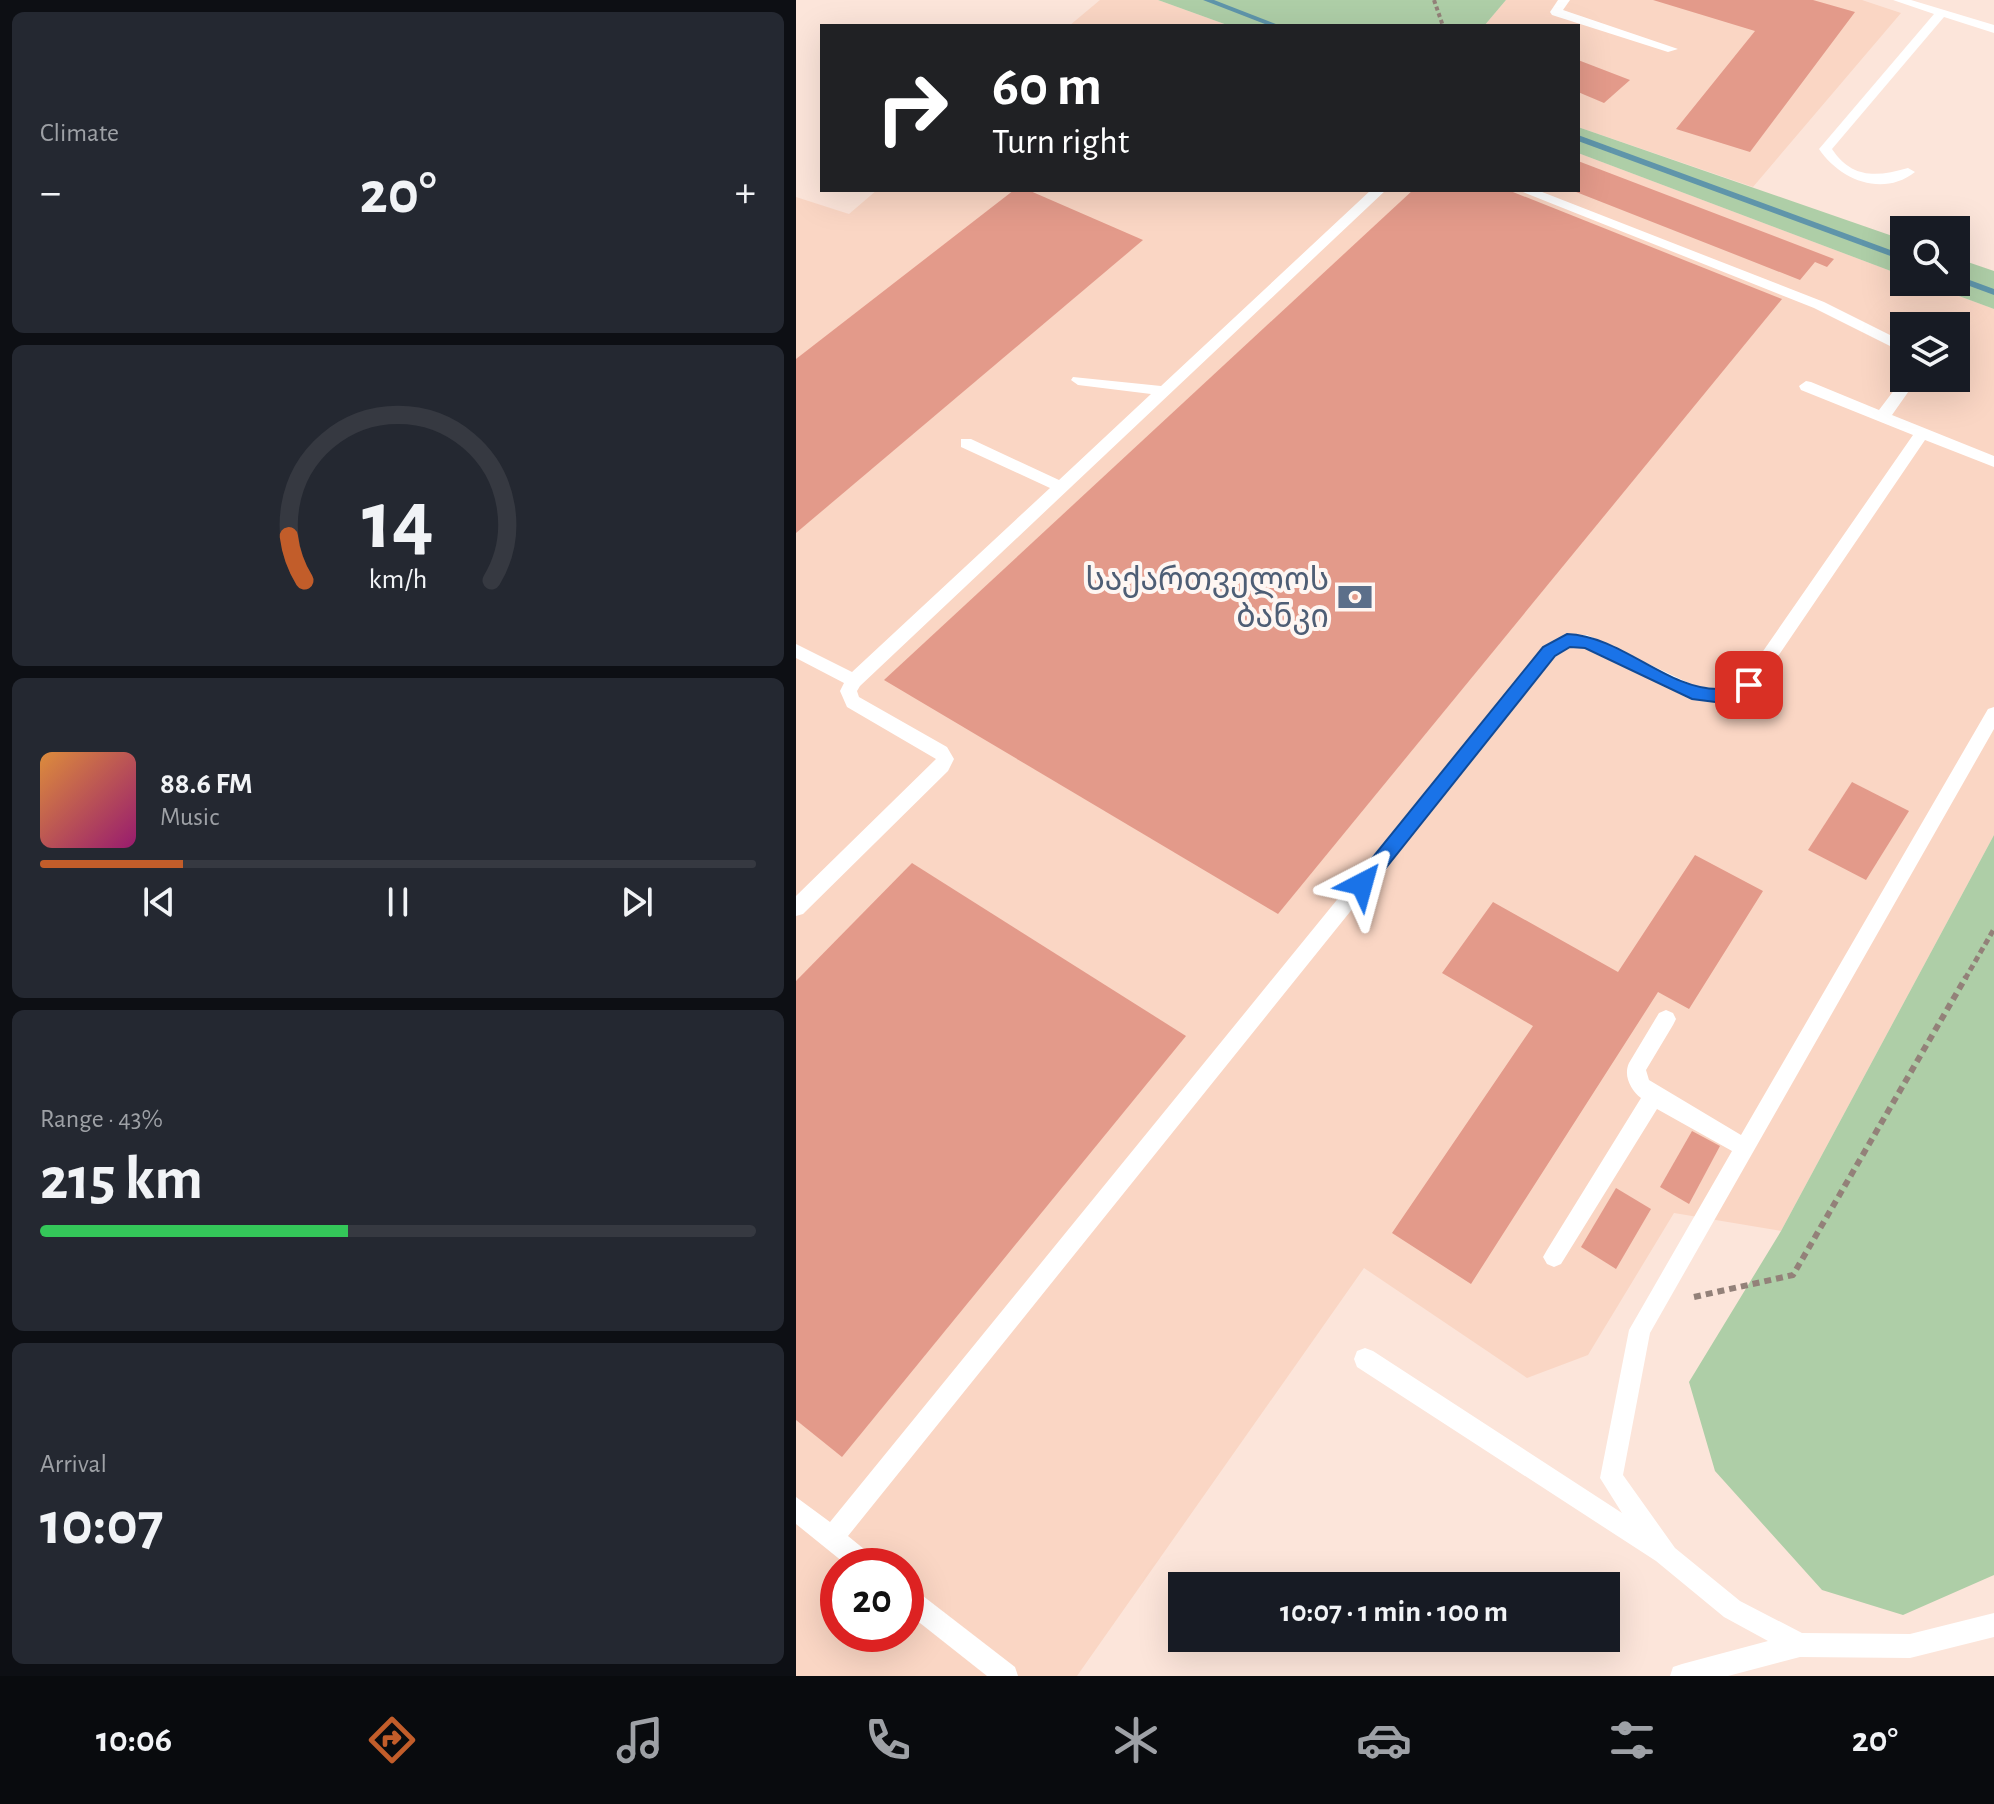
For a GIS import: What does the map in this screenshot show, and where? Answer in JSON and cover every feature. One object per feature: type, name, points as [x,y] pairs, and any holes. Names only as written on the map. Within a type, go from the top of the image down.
[{"type":"lane","points":[[1564,0],[1556,12],[1672,49]]},
{"type":"lane","points":[[1899,0],[1994,29]]},
{"type":"lane","points":[[1908,172],[1887,181],[1857,176],[1834,166],[1825,149],[1941,13]]},
{"type":"lane","points":[[796,908],[942,766],[945,759],[941,752],[853,702],[848,691],[854,681],[1377,192]]},
{"type":"lane","points":[[1530,192],[1819,305],[1890,341]]},
{"type":"lane","points":[[1078,380],[1163,391]]},
{"type":"lane","points":[[1806,386],[1994,462]]},
{"type":"lane","points":[[1882,417],[1901,392]]},
{"type":"lane","points":[[832,1538],[1549,652],[1567,641],[1587,641],[1692,692],[1723,696],[1749,685],[1922,433]]},
{"type":"lane","points":[[966,443],[1061,487]]},
{"type":"lane","points":[[796,650],[854,681]]},
{"type":"lane","points":[[1667,1556],[1611,1478],[1640,1330],[1994,714]]},
{"type":"lane","points":[[1666,1019],[1636,1069],[1640,1085],[1745,1148]]},
{"type":"lane","points":[[1554,1257],[1654,1096]]},
{"type":"lane","points":[[1365,1359],[1667,1556],[1732,1609],[1800,1645]]},
{"type":"lane","points":[[796,1509],[844,1548]]},
{"type":"lane","points":[[924,1611],[1006,1676]]},
{"type":"lane","points":[[1682,1676],[1800,1645],[1910,1646],[1994,1625]]},
{"type":"path","points":[[1434,0],[1442,24]]},
{"type":"path","points":[[1690,1298],[1793,1275],[1994,929]]},
{"type":"shaded area","points":[[1100,0],[1158,0],[1224,24],[1071,24]]},
{"type":"shaded area","points":[[1506,0],[1862,0],[1901,13],[1753,187],[1580,128],[1580,24],[1486,24]]},
{"type":"shaded area","points":[[1580,154],[1890,271],[1890,296],[1959,296],[1994,309],[1994,835],[1781,1231],[1674,1213],[1588,1355],[1527,1378],[1364,1268],[1077,1676],[796,1676],[796,197],[849,214],[875,192],[1580,192]]},
{"type":"green space","points":[[1158,0],[1506,0],[1486,24],[1224,24]]},
{"type":"green space","points":[[1580,128],[1890,235],[1890,271],[1580,154]]},
{"type":"green space","points":[[1970,263],[1994,271],[1994,309],[1959,296],[1970,296]]},
{"type":"green space","points":[[1994,835],[1994,1575],[1903,1615],[1822,1590],[1715,1471],[1689,1382],[1781,1231]]},
{"type":"building","points":[[1653,0],[1813,0],[1855,12],[1750,152],[1676,129],[1755,31]]},
{"type":"building","points":[[1580,61],[1630,80],[1604,103],[1580,93]]},
{"type":"building","points":[[1580,162],[1834,259],[1827,267],[1815,262],[1800,280],[1576,192],[1580,192]]},
{"type":"building","points":[[1011,192],[1033,192],[1143,240],[796,533],[796,359]]},
{"type":"building","points":[[1411,192],[1513,192],[1782,299],[1278,914],[884,680]]},
{"type":"building","points":[[1852,782],[1909,811],[1866,880],[1808,850]]},
{"type":"building","points":[[1695,855],[1763,891],[1689,1009],[1658,992],[1471,1284],[1392,1233],[1533,1026],[1442,973],[1493,902],[1618,972]]},
{"type":"building","points":[[912,863],[1186,1036],[842,1457],[796,1420],[796,981]]},
{"type":"building","points":[[1692,1131],[1720,1146],[1689,1204],[1660,1187]]},
{"type":"building","points":[[1616,1188],[1651,1209],[1616,1269],[1581,1247]]},
{"type":"waterway","points":[[1207,0],[1272,24]]},
{"type":"waterway","points":[[1580,139],[1890,253]]},
{"type":"waterway","points":[[1970,283],[1994,292]]},
{"type":"place","name":"საქართველოს ბანკი","points":[[1355,597]]},
{"type":"route","points":[[1362,884],[1549,652],[1567,641],[1587,641],[1692,692],[1723,696],[1749,685]]}]
